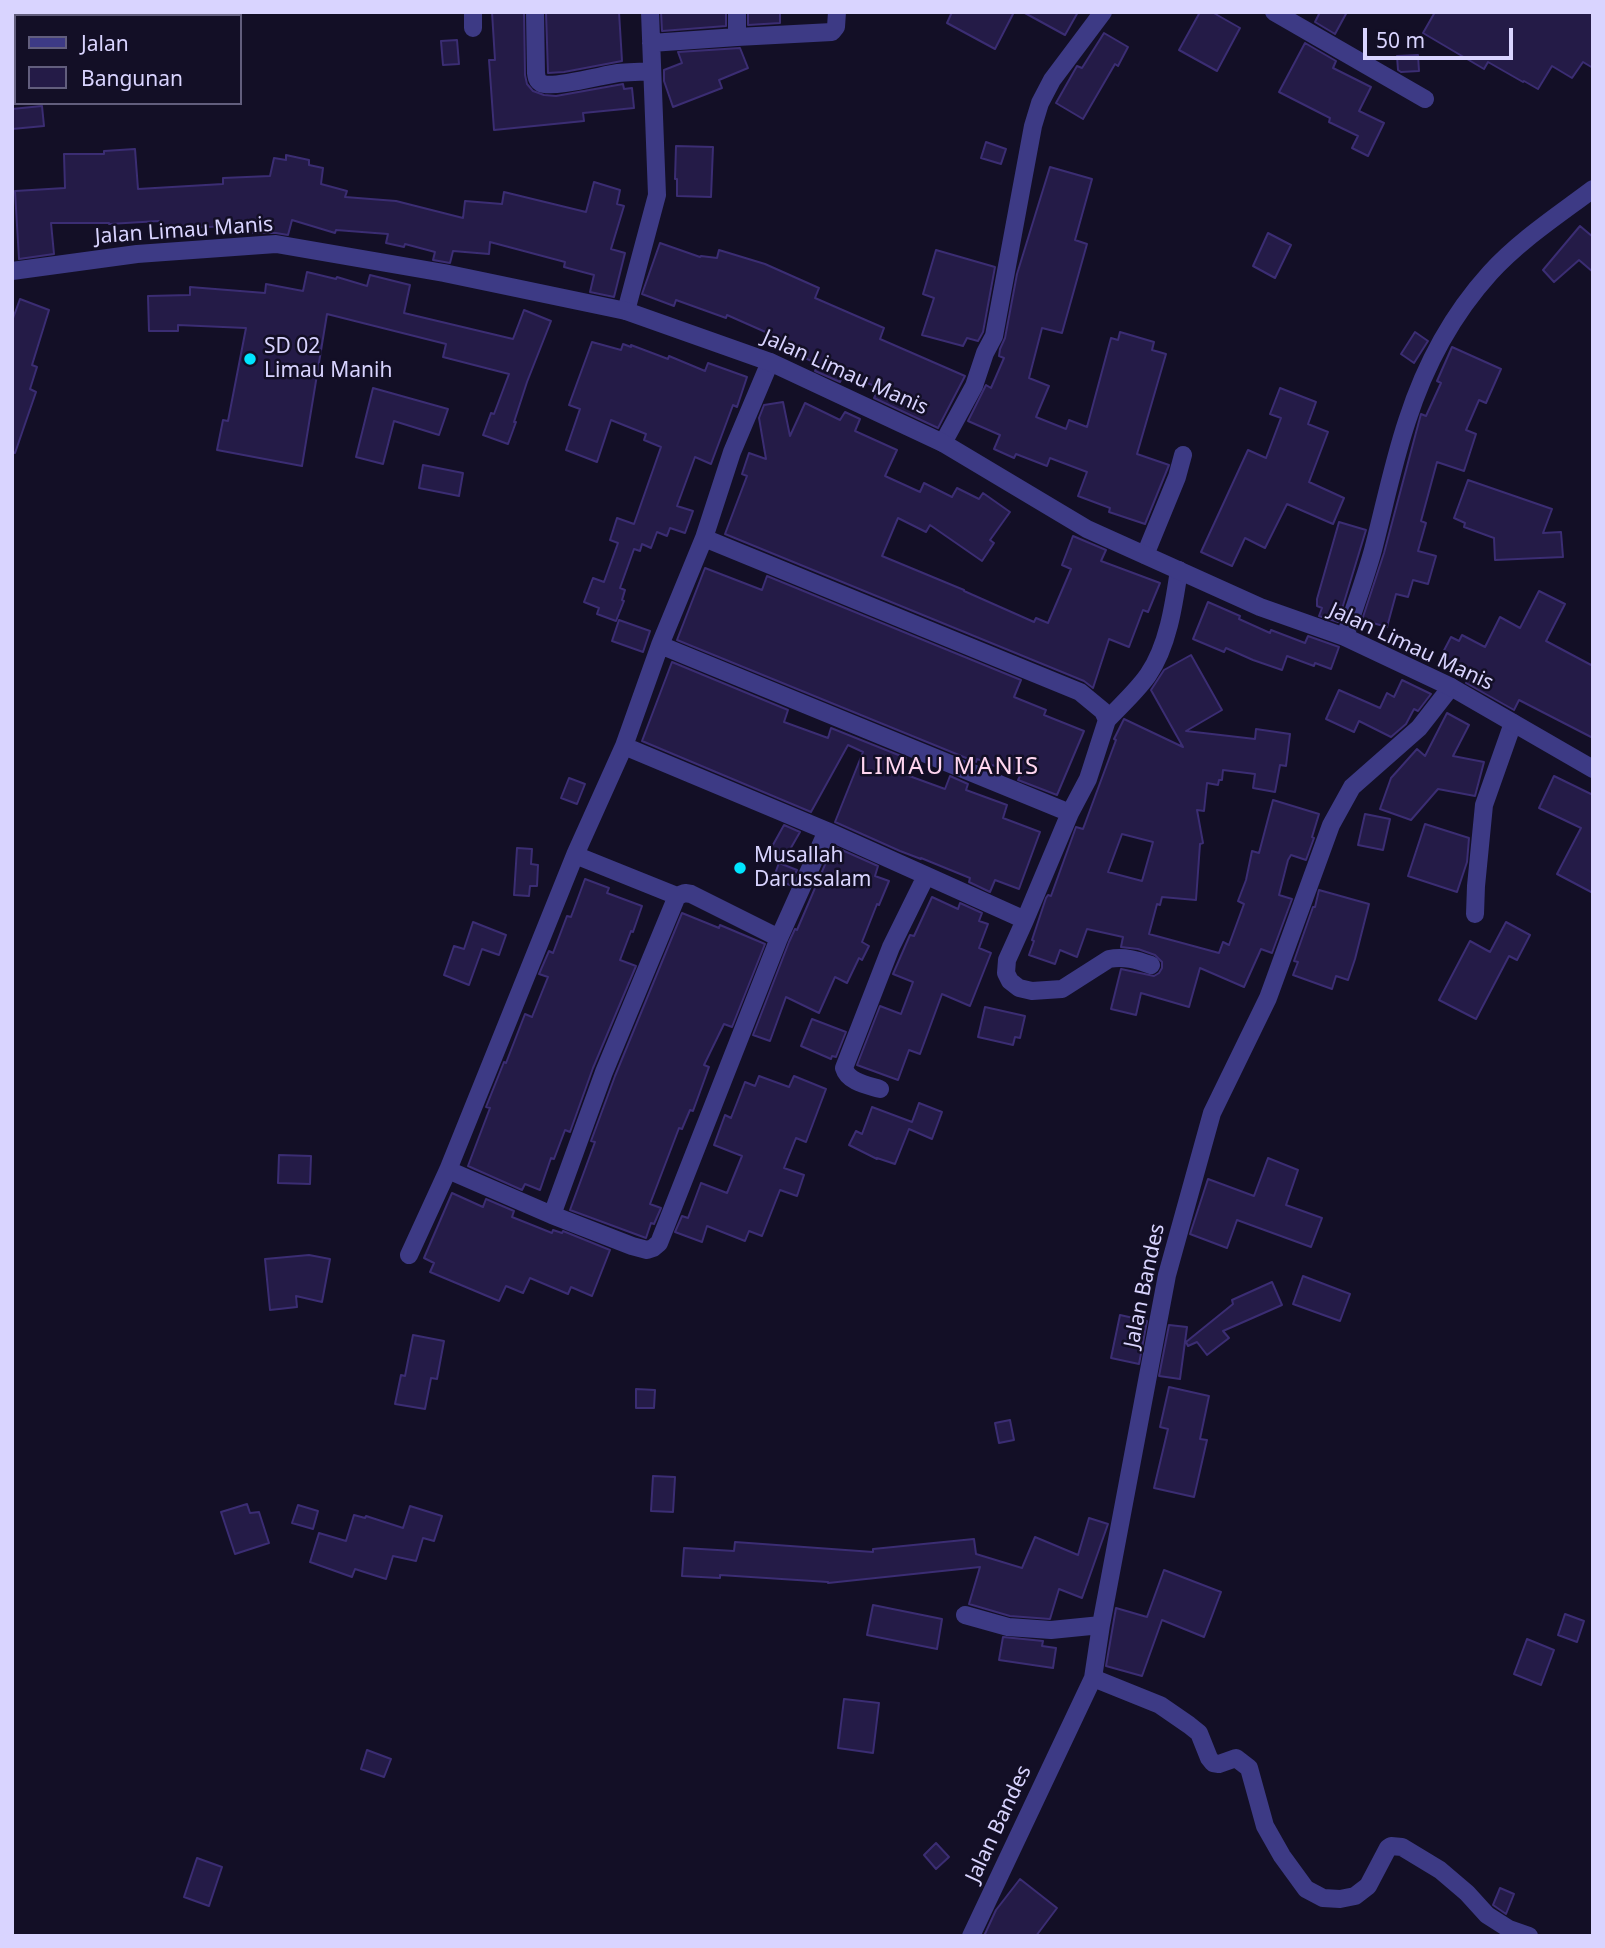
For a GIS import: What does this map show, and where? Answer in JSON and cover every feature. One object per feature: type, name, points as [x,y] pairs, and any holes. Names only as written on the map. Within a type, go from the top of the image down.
[{"type":"street","points":[[535,12],[536,73],[541,83],[651,71]]},
{"type":"street","points":[[626,311],[657,195],[650,12]]},
{"type":"street","points":[[737,12],[737,37]]},
{"type":"street","points":[[651,43],[832,32],[836,27],[836,12]]},
{"type":"street","points":[[943,443],[974,386],[994,336],[1033,126],[1040,103],[1052,80],[1103,12]]},
{"type":"street","points":[[1274,12],[1425,99]]},
{"type":"street","points":[[1345,637],[1372,553],[1406,423],[1418,389],[1446,335],[1475,291],[1504,259],[1593,189]]},
{"type":"street","name":"Jalan Limau Manis","points":[[12,270],[137,254],[276,244],[444,273],[626,311],[770,362],[943,443],[1087,529],[1260,607],[1345,637],[1451,687],[1593,769]]},
{"type":"street","points":[[409,1255],[448,1170],[575,855],[624,746],[660,645],[704,538],[732,452],[770,362]]},
{"type":"street","points":[[1145,555],[1183,456]]},
{"type":"street","points":[[704,538],[1080,692],[1103,711],[1107,720]]},
{"type":"street","points":[[1151,965],[1118,957],[1109,959],[1062,989],[1032,991],[1019,988],[1010,981],[1006,973],[1007,960],[1087,779],[1107,720],[1149,674],[1164,642],[1180,570]]},
{"type":"street","points":[[660,645],[1070,813]]},
{"type":"street","name":"Jalan Bandes","points":[[971,1936],[1093,1678],[1167,1275],[1212,1112],[1268,998],[1331,825],[1352,787],[1419,728],[1451,687]]},
{"type":"street","points":[[1475,914],[1484,805],[1513,723]]},
{"type":"street","points":[[624,746],[827,831],[1025,919]]},
{"type":"street","points":[[448,1170],[632,1246],[647,1250],[659,1243],[779,938],[827,831]]},
{"type":"street","points":[[575,855],[677,897]]},
{"type":"street","points":[[880,1089],[850,1078],[844,1068],[891,947],[926,876]]},
{"type":"street","points":[[552,1215],[604,1072],[677,897],[685,893],[691,894],[779,938]]},
{"type":"street","points":[[965,1615],[1008,1628],[1051,1630],[1101,1625]]},
{"type":"street","points":[[1093,1678],[1160,1705],[1189,1725],[1199,1733],[1213,1763],[1236,1759],[1249,1768],[1265,1826],[1282,1856],[1306,1889],[1323,1898],[1355,1896],[1368,1886],[1388,1848],[1402,1847],[1440,1870],[1487,1915],[1509,1929],[1529,1936]]},
{"type":"building","points":[[492,12],[524,12],[525,75],[527,84],[533,91],[556,96],[623,84],[624,89],[632,88],[634,108],[583,113],[584,121],[494,130],[489,60],[495,60]]},
{"type":"building","points":[[546,12],[619,12],[622,61],[548,73]]},
{"type":"building","points":[[661,12],[726,12],[726,26],[662,31]]},
{"type":"building","points":[[748,12],[780,12],[780,23],[748,25]]},
{"type":"building","points":[[952,12],[1014,12],[995,49],[947,23]]},
{"type":"building","points":[[1023,12],[1078,12],[1065,35]]},
{"type":"building","points":[[1200,12],[1212,12],[1240,28],[1217,71],[1179,50]]},
{"type":"building","points":[[1320,12],[1347,12],[1335,34],[1315,22]]},
{"type":"building","points":[[1435,12],[1593,12],[1593,68],[1583,62],[1572,78],[1552,66],[1538,89],[1488,62],[1484,69],[1423,33]]},
{"type":"building","points":[[1104,33],[1128,47],[1083,119],[1056,103],[1077,66],[1082,68]]},
{"type":"building","points":[[457,40],[459,64],[443,65],[441,41]]},
{"type":"building","points":[[1305,43],[1336,61],[1333,68],[1371,87],[1359,111],[1384,123],[1368,156],[1352,148],[1358,136],[1329,122],[1330,118],[1279,92]]},
{"type":"building","points":[[740,48],[748,68],[719,80],[722,88],[673,107],[664,81],[664,70],[682,63],[678,52]]},
{"type":"building","points":[[1418,55],[1419,71],[1398,70],[1397,56]]},
{"type":"building","points":[[42,106],[44,126],[12,129],[12,109]]},
{"type":"building","points":[[986,142],[1006,149],[1001,164],[981,158]]},
{"type":"building","points":[[676,146],[713,147],[711,197],[677,196]]},
{"type":"building","points":[[135,149],[138,189],[223,184],[223,178],[270,176],[274,158],[286,160],[286,155],[309,160],[309,165],[323,168],[321,184],[347,191],[345,197],[396,201],[463,218],[465,201],[502,204],[504,192],[586,212],[594,182],[620,190],[617,204],[624,206],[611,249],[625,253],[614,297],[590,292],[594,275],[564,267],[565,262],[490,242],[489,254],[453,251],[450,263],[433,260],[435,252],[405,244],[404,247],[386,243],[388,234],[336,230],[335,233],[292,220],[288,235],[253,233],[254,225],[160,229],[159,221],[51,223],[54,254],[19,259],[15,191],[65,188],[64,154],[104,154],[104,151]]},
{"type":"building","points":[[1050,167],[1092,179],[1075,240],[1087,244],[1062,333],[1042,328],[1029,378],[1049,386],[1036,417],[1066,429],[1069,420],[1087,427],[1111,338],[1118,340],[1120,332],[1154,342],[1152,350],[1166,354],[1137,454],[1169,465],[1145,524],[1109,512],[1110,508],[1078,496],[1087,472],[1050,458],[1047,466],[1016,454],[1014,458],[994,449],[1000,435],[968,421],[986,385],[991,388],[1004,358],[999,356],[1000,349],[1005,338],[1017,274]]},
{"type":"building","points":[[1580,226],[1593,237],[1593,272],[1579,260],[1554,282],[1543,270]]},
{"type":"building","points":[[1268,233],[1291,245],[1275,278],[1253,266]]},
{"type":"building","points":[[660,243],[700,257],[717,258],[719,250],[765,264],[819,288],[815,298],[884,328],[880,339],[965,376],[938,428],[874,398],[879,388],[844,373],[840,382],[815,371],[818,364],[792,352],[795,345],[727,315],[726,318],[676,300],[674,306],[642,294]]},
{"type":"building","points":[[936,250],[995,267],[983,332],[978,341],[967,338],[963,346],[922,335],[934,298],[923,294]]},
{"type":"building","points":[[307,272],[367,286],[370,275],[410,285],[404,313],[513,339],[524,310],[551,321],[527,382],[508,444],[483,435],[509,374],[443,357],[446,344],[327,314],[302,466],[217,450],[223,420],[228,421],[246,328],[178,325],[178,331],[149,331],[148,296],[190,295],[190,287],[265,293],[266,284],[303,291]]},
{"type":"building","points":[[20,299],[49,310],[32,365],[37,367],[30,389],[36,392],[15,453],[12,452],[12,321]]},
{"type":"building","points":[[1415,332],[1428,341],[1414,363],[1401,354]]},
{"type":"building","points":[[592,342],[621,350],[623,344],[631,345],[668,359],[669,356],[705,371],[708,363],[747,377],[737,407],[733,405],[711,464],[695,457],[677,506],[693,511],[685,533],[670,528],[667,536],[657,532],[651,548],[642,544],[640,551],[634,549],[620,588],[625,590],[624,601],[616,621],[597,614],[599,608],[584,602],[593,578],[604,582],[618,543],[610,540],[617,518],[634,524],[661,447],[644,440],[646,434],[611,420],[597,462],[566,450],[580,409],[569,405]]},
{"type":"building","points":[[1452,347],[1501,369],[1486,403],[1479,400],[1466,430],[1476,434],[1464,471],[1437,462],[1421,521],[1426,523],[1418,551],[1436,556],[1428,584],[1413,580],[1408,597],[1396,594],[1387,627],[1362,620],[1384,553],[1421,414],[1426,416],[1441,383],[1437,381]]},
{"type":"building","points":[[373,388],[448,409],[439,435],[394,421],[383,464],[356,457]]},
{"type":"building","points":[[1280,388],[1316,402],[1308,424],[1328,432],[1309,482],[1344,498],[1333,524],[1287,504],[1265,548],[1245,538],[1232,566],[1201,552],[1248,450],[1266,458],[1281,418],[1270,414]]},
{"type":"building","points":[[783,402],[790,436],[805,403],[840,420],[845,412],[860,419],[855,431],[897,450],[885,476],[920,492],[924,483],[952,497],[957,488],[979,499],[983,493],[1010,512],[990,540],[994,543],[982,561],[930,525],[926,532],[898,518],[882,556],[1034,622],[1036,618],[1048,623],[1071,569],[1062,565],[1073,536],[1106,550],[1101,561],[1160,583],[1148,612],[1143,610],[1129,647],[1109,639],[1093,688],[1084,681],[725,534],[747,476],[742,474],[749,453],[766,459],[759,418],[764,405]]},
{"type":"building","points":[[423,465],[463,473],[459,496],[419,488]]},
{"type":"building","points":[[1468,480],[1552,509],[1543,533],[1561,532],[1563,557],[1495,560],[1494,538],[1464,527],[1465,523],[1454,518]]},
{"type":"building","points":[[1339,522],[1366,530],[1338,622],[1319,616],[1322,608],[1317,606],[1317,599]]},
{"type":"building","points":[[705,568],[762,590],[767,576],[1021,680],[1014,697],[1046,710],[1044,715],[1084,731],[1057,795],[1018,780],[1020,776],[977,759],[976,762],[677,640]]},
{"type":"building","points":[[1539,591],[1565,604],[1546,641],[1593,666],[1593,738],[1519,700],[1514,710],[1466,683],[1468,679],[1445,667],[1447,664],[1439,660],[1451,637],[1459,641],[1462,635],[1485,647],[1500,617],[1520,628]]},
{"type":"building","points":[[1208,602],[1270,633],[1271,630],[1305,643],[1308,636],[1339,647],[1331,669],[1287,656],[1282,670],[1226,648],[1224,652],[1193,639]]},
{"type":"building","points":[[619,620],[650,631],[643,652],[612,641]]},
{"type":"building","points":[[1191,655],[1222,710],[1186,731],[1255,739],[1256,729],[1290,734],[1286,766],[1280,765],[1275,792],[1253,788],[1255,774],[1223,770],[1222,780],[1219,780],[1218,785],[1207,783],[1204,811],[1197,810],[1203,843],[1200,844],[1196,900],[1162,897],[1160,905],[1157,904],[1149,934],[1219,953],[1223,942],[1229,945],[1244,904],[1238,901],[1252,851],[1259,853],[1273,800],[1319,814],[1306,860],[1291,855],[1288,860],[1279,895],[1292,899],[1272,953],[1261,949],[1244,987],[1200,968],[1189,1007],[1141,993],[1136,1015],[1111,1009],[1121,969],[1154,976],[1162,968],[1162,962],[1155,955],[1121,947],[1123,937],[1087,929],[1077,957],[1060,950],[1055,964],[1029,955],[1046,898],[1051,896],[1076,827],[1083,829],[1116,740],[1114,739],[1124,719],[1183,747],[1151,690],[1164,670]],"holes":[[[1122,834],[1153,842],[1142,881],[1108,872]]]},
{"type":"building","points":[[672,662],[788,710],[784,722],[828,738],[831,728],[906,758],[901,773],[945,789],[950,776],[968,784],[966,790],[1007,805],[1003,818],[1040,832],[1019,889],[995,880],[990,892],[969,882],[970,878],[835,822],[863,752],[848,745],[811,812],[642,741]]},
{"type":"building","points":[[1402,680],[1431,694],[1418,711],[1414,709],[1406,724],[1391,737],[1359,721],[1354,732],[1326,719],[1339,690],[1380,708],[1387,693],[1394,697]]},
{"type":"building","points":[[1447,713],[1469,725],[1453,756],[1484,762],[1475,796],[1438,789],[1411,820],[1380,809],[1391,778],[1417,749],[1425,756]]},
{"type":"building","points":[[1554,776],[1593,795],[1593,893],[1557,874],[1581,828],[1539,808]]},
{"type":"building","points":[[569,778],[585,784],[577,804],[561,798]]},
{"type":"building","points":[[1365,814],[1390,819],[1383,850],[1358,845]]},
{"type":"building","points":[[1425,824],[1469,838],[1467,862],[1457,892],[1408,876]]},
{"type":"building","points":[[784,825],[800,832],[784,860],[769,852]]},
{"type":"building","points":[[833,846],[878,866],[875,876],[889,881],[862,942],[869,946],[862,960],[859,958],[847,983],[835,977],[819,1013],[786,997],[770,1041],[753,1035],[789,942],[795,929],[797,930]]},
{"type":"building","points":[[517,848],[532,849],[531,864],[538,865],[537,886],[530,886],[529,896],[514,895]]},
{"type":"building","points":[[779,863],[797,870],[790,885],[773,879]]},
{"type":"building","points":[[585,879],[609,888],[607,893],[642,906],[620,960],[636,966],[593,1068],[570,1132],[565,1130],[554,1159],[551,1158],[540,1190],[525,1184],[522,1190],[468,1166],[490,1108],[486,1107],[504,1062],[506,1063],[525,1014],[532,1017],[548,977],[539,974],[549,951],[553,953],[567,916],[571,917]]},
{"type":"building","points":[[1319,890],[1369,904],[1348,980],[1336,976],[1332,989],[1293,975],[1298,962],[1294,961]]},
{"type":"building","points":[[932,897],[958,909],[960,903],[982,913],[979,921],[988,924],[979,948],[991,953],[970,1006],[942,994],[920,1054],[909,1050],[898,1080],[857,1065],[880,1006],[901,1014],[913,982],[893,974],[910,935],[914,936]]},
{"type":"building","points":[[682,913],[765,944],[732,1027],[724,1024],[704,1065],[709,1067],[693,1111],[690,1110],[682,1129],[679,1128],[650,1204],[661,1208],[654,1224],[651,1223],[646,1238],[570,1210],[615,1076]]},
{"type":"building","points":[[473,922],[506,935],[499,955],[482,949],[469,985],[444,975],[454,946],[464,949]]},
{"type":"building","points":[[1506,922],[1530,935],[1517,960],[1509,956],[1476,1019],[1439,1000],[1470,941],[1490,952]]},
{"type":"building","points":[[985,1007],[1025,1016],[1020,1038],[1015,1037],[1013,1045],[978,1037]]},
{"type":"building","points":[[812,1019],[846,1032],[836,1057],[832,1056],[831,1059],[801,1046]]},
{"type":"building","points":[[759,1076],[789,1087],[794,1076],[826,1089],[806,1142],[796,1138],[784,1168],[804,1175],[797,1196],[780,1190],[762,1236],[749,1231],[745,1241],[707,1226],[702,1242],[675,1232],[682,1216],[688,1218],[701,1183],[727,1193],[742,1156],[714,1145],[725,1115],[731,1118],[745,1082],[755,1086]]},
{"type":"building","points":[[919,1103],[942,1112],[932,1139],[909,1129],[895,1164],[877,1159],[849,1145],[856,1131],[862,1134],[872,1107],[912,1122]]},
{"type":"building","points":[[279,1155],[311,1156],[310,1184],[278,1183]]},
{"type":"building","points":[[1268,1158],[1298,1170],[1286,1205],[1322,1218],[1311,1247],[1237,1220],[1227,1248],[1190,1234],[1208,1179],[1254,1196]]},
{"type":"building","points":[[452,1193],[483,1207],[486,1199],[514,1211],[512,1217],[552,1233],[553,1230],[563,1231],[610,1250],[592,1296],[571,1287],[568,1294],[530,1278],[523,1293],[506,1286],[499,1301],[430,1272],[434,1263],[424,1258]]},
{"type":"building","points":[[309,1255],[330,1259],[322,1302],[296,1296],[297,1307],[270,1310],[265,1259]]},
{"type":"building","points":[[1303,1276],[1350,1294],[1340,1321],[1293,1304]]},
{"type":"building","points":[[1272,1282],[1282,1305],[1223,1331],[1229,1338],[1207,1355],[1197,1342],[1188,1346],[1186,1342],[1233,1304],[1232,1300]]},
{"type":"building","points":[[1120,1315],[1147,1321],[1139,1364],[1111,1358]]},
{"type":"building","points":[[1169,1325],[1187,1327],[1180,1379],[1159,1376]]},
{"type":"building","points":[[413,1335],[444,1341],[437,1379],[431,1378],[425,1409],[395,1404],[401,1375],[405,1376]]},
{"type":"building","points":[[1169,1387],[1209,1396],[1200,1439],[1207,1440],[1194,1497],[1154,1488],[1168,1429],[1160,1427]]},
{"type":"building","points":[[636,1389],[655,1390],[654,1408],[636,1408]]},
{"type":"building","points":[[1010,1420],[1014,1440],[999,1443],[995,1423]]},
{"type":"building","points":[[653,1476],[675,1477],[673,1512],[651,1511]]},
{"type":"building","points":[[247,1504],[250,1513],[259,1512],[269,1543],[235,1554],[221,1512]]},
{"type":"building","points":[[298,1505],[318,1511],[313,1529],[292,1523]]},
{"type":"building","points":[[410,1506],[442,1516],[434,1541],[423,1538],[416,1561],[393,1556],[386,1579],[355,1569],[352,1577],[310,1562],[319,1533],[346,1541],[354,1515],[366,1516],[403,1528]]},
{"type":"building","points":[[1089,1518],[1108,1524],[1082,1598],[1059,1589],[1050,1619],[1010,1616],[969,1604],[980,1567],[828,1583],[720,1575],[720,1578],[682,1576],[684,1548],[734,1551],[735,1542],[873,1552],[873,1549],[974,1539],[976,1554],[1022,1568],[1035,1537],[1078,1555]]},
{"type":"building","points":[[1164,1570],[1221,1592],[1204,1637],[1162,1620],[1142,1676],[1106,1666],[1116,1608],[1147,1617]]},
{"type":"building","points":[[873,1605],[942,1619],[937,1649],[867,1635]]},
{"type":"building","points":[[1565,1614],[1584,1621],[1577,1642],[1558,1635]]},
{"type":"building","points":[[1003,1637],[1043,1641],[1042,1646],[1056,1648],[1053,1668],[999,1660]]},
{"type":"building","points":[[1527,1639],[1554,1650],[1541,1685],[1514,1674]]},
{"type":"building","points":[[844,1699],[879,1703],[873,1753],[838,1748]]},
{"type":"building","points":[[367,1750],[391,1759],[384,1777],[361,1769]]},
{"type":"building","points":[[936,1843],[949,1857],[936,1869],[924,1855]]},
{"type":"building","points":[[197,1858],[222,1867],[209,1906],[184,1897]]},
{"type":"building","points":[[1020,1879],[1057,1908],[1036,1936],[984,1936],[996,1910]]},
{"type":"building","points":[[1500,1888],[1514,1894],[1506,1914],[1493,1905]]},
{"type":"place","name":"SD 02 Limau Manih","points":[[250,359]]},
{"type":"place","name":"Musallah Darussalam","points":[[740,868]]},
{"type":"district","name":"LIMAU MANIS","points":[[950,767]]}]
